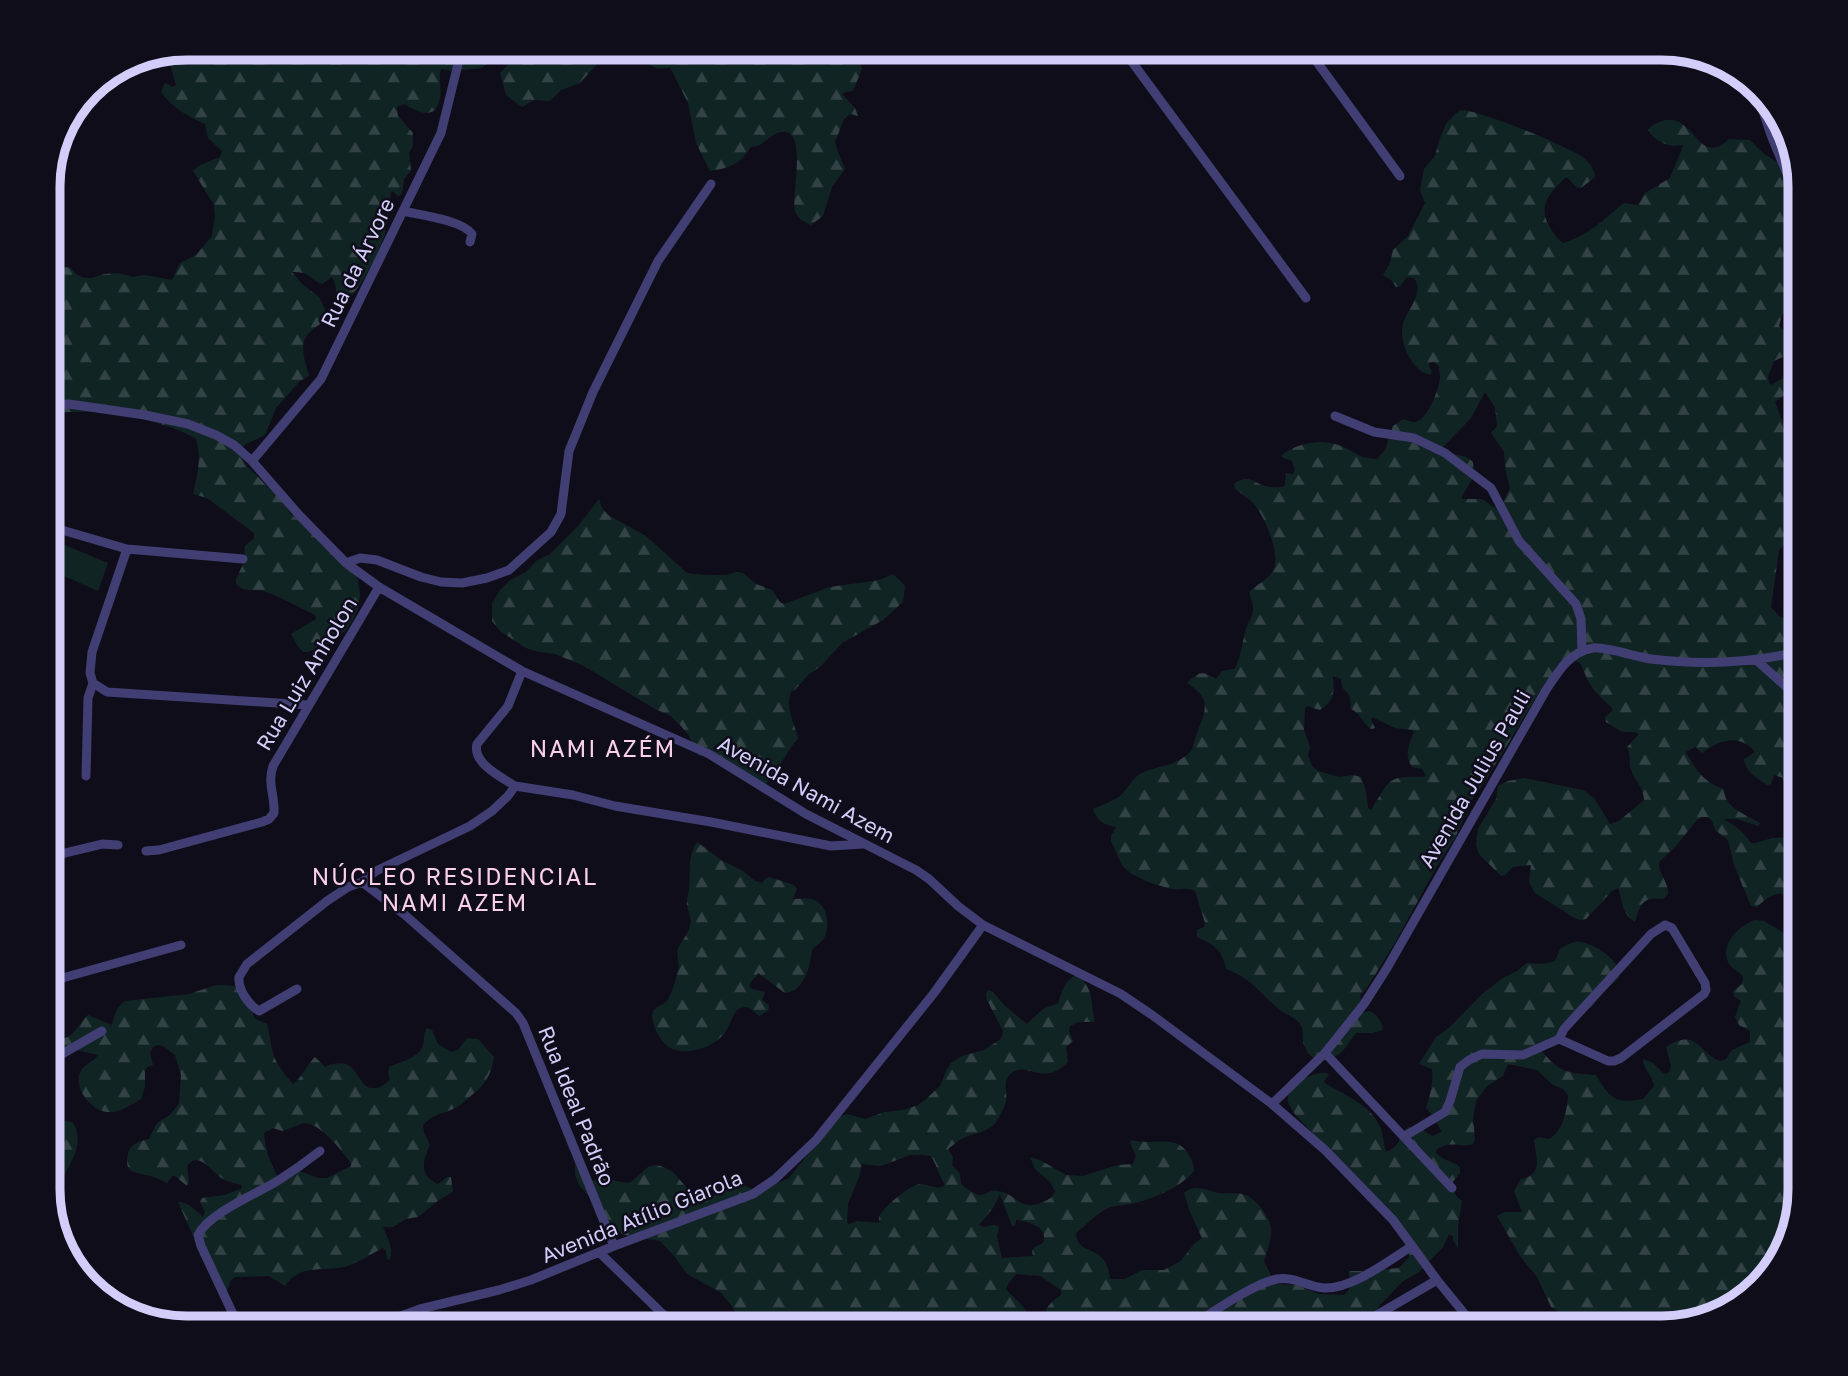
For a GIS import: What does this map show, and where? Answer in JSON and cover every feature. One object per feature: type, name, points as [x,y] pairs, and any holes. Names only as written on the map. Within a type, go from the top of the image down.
[{"type":"street","name":"Rua da Árvore","points":[[252,461],[321,379],[441,132],[459,60]]},
{"type":"street","points":[[1131,60],[1306,298]]},
{"type":"street","points":[[1315,60],[1400,176]]},
{"type":"street","points":[[1762,108],[1787,175]]},
{"type":"street","points":[[346,563],[360,558],[377,560],[421,578],[462,583],[509,570],[551,532],[561,514],[569,451],[593,392],[658,261],[711,184]]},
{"type":"street","points":[[403,211],[455,223],[469,229],[472,234],[470,242]]},
{"type":"street","name":"Avenida Nami Azem","points":[[60,404],[145,415],[188,424],[234,445],[346,563],[379,587],[522,671],[709,754],[806,814],[916,870],[983,925],[1121,994],[1272,1104],[1325,1150],[1393,1220],[1466,1316]]},
{"type":"street","points":[[1335,416],[1374,432],[1414,438],[1445,453],[1491,488],[1518,541],[1576,604],[1581,619],[1582,651],[1595,647],[1648,659],[1684,662],[1756,660],[1788,654]]},
{"type":"street","points":[[60,529],[127,549],[243,559]]},
{"type":"street","points":[[86,776],[88,698],[93,683],[90,673],[92,652],[127,549]]},
{"type":"street","name":"Rua Luiz Anholon","points":[[146,851],[269,819],[274,813],[275,804],[270,784],[273,766],[379,587]]},
{"type":"street","name":"Avenida Julius Pauli","points":[[1272,1104],[1325,1054],[1364,1004],[1546,690],[1562,667],[1582,651]]},
{"type":"street","points":[[1756,660],[1788,688]]},
{"type":"street","points":[[522,671],[508,706],[475,749],[488,768],[515,786],[831,846],[864,844]]},
{"type":"street","points":[[93,683],[107,692],[308,705]]},
{"type":"street","points":[[297,989],[259,1011],[250,1005],[238,982],[247,964],[348,887],[470,826],[492,811],[515,786]]},
{"type":"street","points":[[60,854],[102,844],[118,845]]},
{"type":"street","name":"Rua Ideal Padrão","points":[[362,882],[405,915],[516,1013],[523,1023],[614,1246]]},
{"type":"street","name":"Avenida Atílio Giarola","points":[[401,1316],[531,1280],[752,1194],[775,1179],[816,1140],[934,993],[983,925]]},
{"type":"street","points":[[1405,1136],[1445,1112],[1460,1067],[1482,1054],[1523,1055],[1559,1039],[1564,1029],[1651,934],[1665,925],[1672,928],[1705,983],[1704,994],[1614,1061],[1608,1061],[1559,1039]]},
{"type":"street","points":[[60,979],[181,944]]},
{"type":"street","points":[[60,1055],[102,1031]]},
{"type":"street","points":[[1325,1054],[1452,1188]]},
{"type":"street","points":[[234,1316],[198,1234],[202,1227],[218,1215],[281,1179],[320,1152]]},
{"type":"street","points":[[1206,1316],[1246,1292],[1280,1278],[1324,1288],[1351,1282],[1385,1264],[1412,1245]]},
{"type":"street","points":[[599,1252],[664,1316]]},
{"type":"street","points":[[1375,1316],[1437,1280]]},
{"type":"green space","points":[[490,60],[482,68],[453,71],[441,69],[440,98],[438,105],[430,113],[404,104],[397,107],[398,116],[413,133],[413,146],[409,153],[411,170],[404,179],[401,195],[398,196],[393,191],[391,193],[385,234],[375,259],[350,297],[340,299],[332,277],[322,284],[306,274],[292,272],[319,297],[327,314],[324,321],[311,331],[304,341],[303,352],[309,376],[300,381],[276,408],[265,435],[246,444],[238,452],[247,466],[281,500],[290,513],[357,575],[360,594],[358,609],[352,621],[346,630],[329,644],[308,652],[303,652],[291,634],[316,619],[315,615],[269,593],[246,590],[236,584],[244,562],[245,546],[254,538],[254,533],[207,498],[193,494],[199,460],[196,439],[162,424],[121,415],[60,412],[60,269],[71,268],[77,275],[85,278],[118,273],[172,280],[180,263],[196,255],[212,236],[214,205],[193,171],[200,165],[220,157],[222,151],[208,138],[205,124],[170,103],[161,92],[165,83],[173,87],[176,85],[169,61]]},
{"type":"green space","points":[[510,60],[599,60],[580,83],[561,90],[550,101],[534,100],[522,107],[506,95],[500,73]]},
{"type":"green space","points":[[646,60],[860,60],[862,69],[853,91],[842,94],[855,108],[858,116],[850,114],[844,119],[835,142],[845,169],[832,187],[823,216],[811,225],[802,220],[795,211],[797,154],[792,135],[785,132],[751,147],[734,165],[710,171],[696,143],[688,103],[670,67],[663,69],[652,66]]},
{"type":"green space","points":[[1461,110],[1471,112],[1544,138],[1576,153],[1589,163],[1595,177],[1581,188],[1565,178],[1545,204],[1548,224],[1563,243],[1588,232],[1624,203],[1638,205],[1645,193],[1670,178],[1683,146],[1667,144],[1651,134],[1648,130],[1662,121],[1673,120],[1682,124],[1702,144],[1710,147],[1718,146],[1729,139],[1750,140],[1764,154],[1780,164],[1788,179],[1788,307],[1779,326],[1788,333],[1788,353],[1774,361],[1768,379],[1771,385],[1783,378],[1788,380],[1787,393],[1775,402],[1788,430],[1788,541],[1779,550],[1771,607],[1780,617],[1788,619],[1788,788],[1783,778],[1774,775],[1771,784],[1767,785],[1749,771],[1744,759],[1755,752],[1742,742],[1729,740],[1702,753],[1695,747],[1686,752],[1701,775],[1724,789],[1731,806],[1760,823],[1758,826],[1737,819],[1725,819],[1751,843],[1788,837],[1788,894],[1777,894],[1757,907],[1751,906],[1734,865],[1728,840],[1715,830],[1708,817],[1696,821],[1659,862],[1668,894],[1663,899],[1651,899],[1643,903],[1635,922],[1625,911],[1618,888],[1586,919],[1580,920],[1535,893],[1529,882],[1531,865],[1513,867],[1501,876],[1479,854],[1476,845],[1478,829],[1496,799],[1498,786],[1508,781],[1524,778],[1583,790],[1594,798],[1610,824],[1619,821],[1644,800],[1630,766],[1627,747],[1639,734],[1622,732],[1606,722],[1605,717],[1612,708],[1594,690],[1581,664],[1566,662],[1556,666],[1471,801],[1456,836],[1395,943],[1360,995],[1363,1011],[1370,1011],[1375,1015],[1381,1021],[1383,1030],[1356,1033],[1339,1054],[1318,1060],[1307,1051],[1298,1022],[1249,981],[1226,969],[1223,957],[1217,949],[1197,937],[1197,930],[1204,927],[1205,923],[1195,891],[1161,886],[1139,878],[1127,870],[1111,841],[1116,827],[1102,822],[1093,809],[1119,796],[1140,774],[1176,762],[1189,754],[1203,718],[1205,705],[1200,694],[1187,683],[1200,674],[1216,679],[1222,671],[1235,669],[1253,613],[1250,591],[1270,575],[1274,568],[1275,553],[1270,534],[1257,507],[1235,489],[1234,484],[1248,479],[1265,486],[1283,487],[1286,473],[1293,474],[1295,470],[1292,461],[1282,455],[1295,447],[1310,443],[1326,442],[1361,456],[1377,459],[1385,450],[1393,426],[1403,419],[1414,422],[1420,420],[1432,403],[1440,378],[1439,366],[1434,362],[1429,363],[1432,372],[1430,375],[1421,371],[1408,355],[1402,336],[1403,324],[1416,295],[1417,284],[1414,278],[1407,277],[1396,287],[1383,275],[1393,250],[1408,236],[1425,203],[1420,190],[1424,169],[1435,156],[1446,124]],"holes":[[[1485,392],[1495,407],[1497,426],[1491,433],[1504,452],[1510,488],[1499,511],[1482,499],[1462,499],[1474,476],[1473,462],[1443,447],[1471,418]],[[1333,676],[1341,679],[1342,687],[1350,696],[1351,709],[1371,729],[1375,728],[1372,717],[1395,728],[1413,730],[1408,758],[1412,767],[1422,769],[1426,775],[1403,777],[1391,782],[1371,810],[1368,808],[1361,777],[1339,777],[1318,771],[1312,766],[1308,755],[1310,747],[1304,730],[1305,708],[1307,706],[1320,710],[1331,699]]]},
{"type":"green space","points":[[599,499],[608,515],[646,536],[687,573],[743,573],[756,584],[772,590],[784,604],[830,587],[880,580],[893,574],[905,586],[903,602],[883,620],[842,643],[821,666],[792,690],[789,708],[798,738],[766,784],[720,760],[698,755],[689,736],[671,716],[584,666],[555,654],[526,648],[500,631],[492,621],[492,603],[500,590],[510,580],[526,572],[536,561],[550,554],[579,525]]},
{"type":"green space","points":[[60,543],[108,563],[98,591],[60,574]]},
{"type":"green space","points":[[697,842],[755,881],[762,883],[769,877],[794,885],[797,889],[793,899],[809,899],[821,905],[826,915],[827,927],[823,940],[812,950],[808,970],[797,988],[785,993],[758,973],[749,986],[765,992],[762,1000],[769,1005],[768,1011],[759,1016],[749,1008],[741,1008],[735,1013],[723,1035],[715,1042],[700,1049],[684,1051],[665,1044],[652,1018],[655,1009],[667,1001],[671,994],[678,968],[678,949],[690,926],[687,901],[691,859]]},
{"type":"green space","points":[[1755,920],[1764,921],[1788,933],[1787,1207],[1782,1231],[1772,1254],[1752,1280],[1726,1300],[1695,1312],[1663,1316],[1564,1316],[1551,1307],[1537,1277],[1520,1256],[1497,1216],[1505,1212],[1522,1212],[1514,1191],[1521,1179],[1533,1174],[1536,1169],[1534,1140],[1539,1137],[1549,1139],[1558,1131],[1565,1114],[1568,1095],[1537,1070],[1508,1064],[1503,1076],[1487,1086],[1476,1101],[1473,1144],[1447,1145],[1437,1149],[1438,1155],[1460,1167],[1460,1173],[1452,1183],[1455,1194],[1462,1201],[1458,1249],[1453,1236],[1449,1234],[1443,1247],[1419,1272],[1402,1282],[1373,1316],[1047,1316],[1047,1309],[1061,1295],[1061,1290],[1040,1276],[1016,1274],[1006,1290],[1028,1316],[739,1316],[720,1292],[687,1274],[660,1241],[625,1235],[610,1227],[594,1201],[579,1185],[575,1174],[575,1164],[592,1181],[604,1179],[628,1183],[648,1167],[661,1166],[672,1171],[693,1199],[699,1202],[705,1202],[736,1184],[755,1190],[769,1187],[789,1178],[837,1117],[847,1114],[865,1119],[918,1105],[940,1086],[951,1063],[962,1056],[984,1050],[1001,1039],[1003,1031],[987,1000],[988,990],[1027,1024],[1043,1009],[1058,1003],[1067,983],[1077,975],[1087,985],[1095,1022],[1078,1022],[1070,1026],[1073,1041],[1066,1047],[1068,1062],[1059,1069],[1044,1074],[1019,1070],[1009,1075],[1006,1082],[1006,1102],[996,1122],[984,1131],[961,1139],[948,1149],[953,1157],[952,1165],[960,1174],[961,1184],[978,1195],[992,1191],[1004,1192],[1023,1204],[1035,1205],[1052,1197],[1055,1191],[1050,1182],[1035,1169],[1030,1157],[1066,1175],[1083,1176],[1118,1165],[1133,1164],[1136,1156],[1131,1140],[1176,1143],[1185,1150],[1193,1163],[1194,1171],[1188,1177],[1156,1196],[1108,1208],[1076,1233],[1077,1241],[1081,1245],[1103,1259],[1110,1279],[1125,1279],[1142,1270],[1164,1270],[1181,1261],[1202,1238],[1184,1193],[1199,1188],[1218,1193],[1243,1194],[1253,1199],[1261,1208],[1271,1228],[1264,1261],[1275,1284],[1297,1285],[1319,1294],[1344,1295],[1349,1290],[1349,1271],[1399,1268],[1409,1257],[1408,1242],[1294,1113],[1288,1096],[1296,1085],[1315,1074],[1327,1073],[1329,1075],[1325,1083],[1365,1107],[1377,1121],[1386,1152],[1395,1147],[1401,1132],[1409,1127],[1423,1130],[1432,1136],[1442,1132],[1426,1108],[1432,1084],[1432,1069],[1419,1064],[1436,1037],[1503,978],[1527,963],[1543,964],[1555,961],[1560,949],[1580,942],[1611,958],[1619,978],[1602,993],[1592,1007],[1569,1018],[1552,1041],[1541,1050],[1553,1063],[1565,1070],[1596,1075],[1605,1090],[1614,1098],[1626,1101],[1643,1099],[1654,1086],[1643,1059],[1653,1063],[1666,1074],[1671,1065],[1666,1047],[1677,1041],[1692,1041],[1721,1061],[1726,1059],[1732,1050],[1750,1042],[1750,1031],[1739,1025],[1735,1017],[1741,1001],[1734,996],[1733,991],[1742,984],[1743,977],[1730,965],[1726,951],[1732,938]],"holes":[[[910,1155],[926,1155],[932,1158],[945,1184],[943,1187],[923,1184],[911,1187],[885,1209],[879,1216],[879,1223],[847,1222],[848,1204],[862,1164],[881,1166]],[[1000,1194],[1012,1226],[1015,1226],[1016,1220],[1041,1229],[1043,1243],[1035,1247],[1033,1256],[1002,1258],[997,1237],[999,1226],[979,1225]]]},
{"type":"green space","points":[[216,985],[233,986],[241,991],[247,1000],[255,1019],[267,1024],[274,1057],[293,1084],[315,1057],[325,1067],[337,1063],[345,1064],[352,1068],[369,1088],[376,1088],[390,1080],[389,1067],[418,1053],[427,1028],[432,1030],[438,1044],[451,1052],[458,1050],[467,1038],[478,1039],[494,1057],[485,1081],[459,1106],[433,1117],[423,1125],[430,1145],[424,1162],[425,1172],[438,1184],[451,1177],[453,1192],[418,1217],[406,1219],[393,1227],[383,1227],[391,1247],[390,1260],[383,1248],[347,1266],[298,1274],[285,1286],[269,1276],[235,1277],[225,1292],[195,1240],[178,1202],[188,1205],[203,1217],[205,1212],[200,1202],[202,1198],[224,1195],[241,1189],[242,1185],[225,1180],[197,1160],[187,1166],[187,1186],[175,1176],[167,1183],[136,1173],[129,1169],[127,1161],[131,1147],[149,1139],[157,1123],[171,1114],[179,1103],[181,1075],[175,1055],[163,1046],[153,1047],[150,1053],[153,1065],[145,1070],[145,1087],[141,1099],[115,1112],[97,1109],[81,1091],[79,1076],[82,1069],[98,1055],[60,1047],[60,1037],[65,1038],[73,1033],[88,1015],[112,1025],[116,1012],[125,1001],[189,994]],"holes":[[[304,1123],[317,1128],[330,1138],[351,1166],[327,1178],[318,1178],[299,1171],[278,1177],[268,1156],[264,1133],[273,1128],[282,1131]]]},
{"type":"green space","points":[[60,1123],[73,1123],[78,1139],[71,1162],[60,1183],[60,1158],[63,1154],[60,1145]]},
{"type":"district","name":"NAMI AZÉM","points":[[603,749]]},
{"type":"district","name":"NÚCLEO RESIDENCIAL NAMI AZEM","points":[[455,890]]}]
